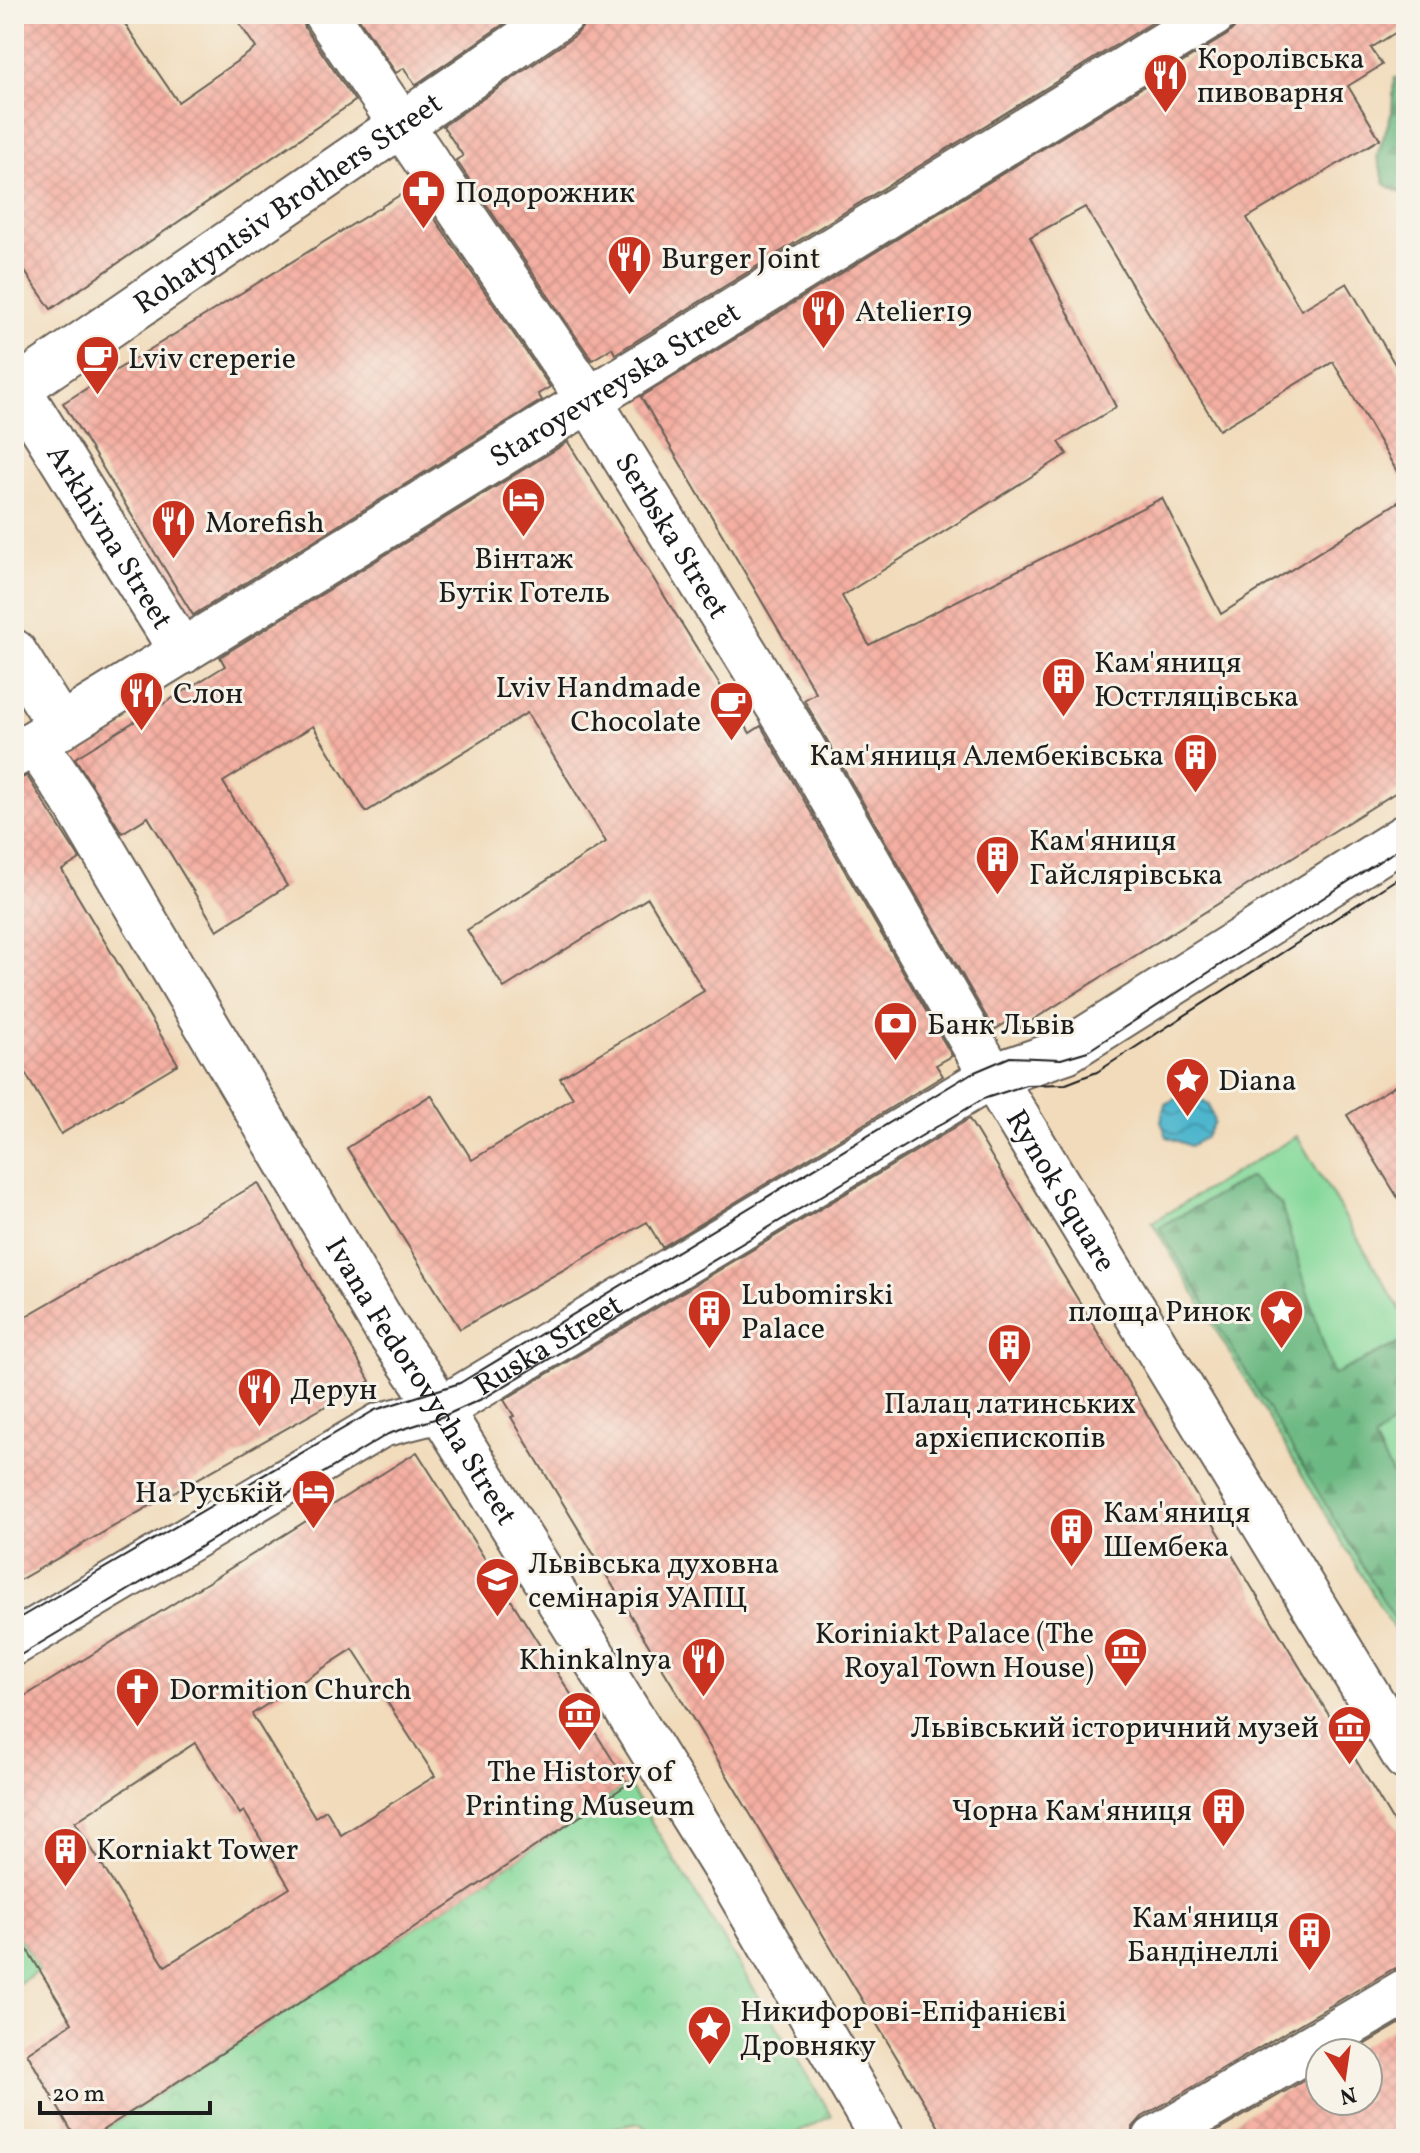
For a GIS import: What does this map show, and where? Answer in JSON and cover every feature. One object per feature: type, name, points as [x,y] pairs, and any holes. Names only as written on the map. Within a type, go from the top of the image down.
[{"type":"street","name":"Serbska Street","points":[[326,14],[589,400],[789,724],[992,1076]]},
{"type":"street","name":"Rohatyntsiv Brothers Street","points":[[15,387],[562,14]]},
{"type":"street","name":"Staroyevreyska Street","points":[[37,742],[1214,14]]},
{"type":"street","name":"Arkhivna Street","points":[[15,387],[182,652]]},
{"type":"street","name":"Ivana Fedorovycha Street","points":[[14,652],[37,742],[385,1327],[440,1410],[736,1886],[883,2139]]},
{"type":"street","name":"Rynok Square","points":[[1406,836],[1066,1051],[992,1076],[1406,1758]]},
{"type":"street","name":"Ruska Street","points":[[14,1643],[381,1425],[440,1410],[992,1076]]},
{"type":"street","points":[[1155,2139],[1406,1991]]},
{"type":"green space","points":[[1406,76],[1406,196],[1385,184],[1377,156],[1392,112],[1394,78]]},
{"type":"green space","points":[[1297,1136],[1406,1320],[1406,1641],[1402,1643],[1152,1222]]},
{"type":"green space","points":[[1250,1177],[1281,1204],[1333,1375],[1406,1340],[1406,1411],[1374,1440],[1406,1500],[1406,1621],[1402,1632],[1159,1227]]},
{"type":"green space","points":[[628,1784],[832,2116],[785,2139],[662,2139],[639,2123],[555,2139],[89,2139],[404,1935]]},
{"type":"green space","points":[[14,1928],[40,1970],[14,1986]]},
{"type":"water","points":[[1187,1093],[1209,1105],[1214,1122],[1206,1137],[1190,1146],[1167,1137],[1161,1121],[1165,1104]]},
{"type":"building","points":[[14,14],[118,14],[178,102],[256,48],[233,14],[301,14],[305,28],[355,101],[51,309],[14,256]]},
{"type":"building","points":[[356,14],[518,14],[415,85],[404,68],[396,73]]},
{"type":"building","points":[[587,14],[1166,14],[615,354],[612,348],[592,360],[456,160],[463,156],[443,126],[576,35],[584,25]]},
{"type":"building","points":[[1239,14],[1406,14],[1406,26],[1371,48],[1382,65],[1348,86],[1380,139],[1247,218],[1301,310],[1347,283],[1406,383],[1406,487],[1333,362],[1219,430],[1085,207],[1030,237],[1116,407],[1059,442],[1067,454],[842,596],[869,645],[1162,498],[1221,614],[1406,497],[1406,786],[1020,1028],[1014,1018],[994,1030],[804,700],[816,693],[641,397],[1227,35],[1236,26]]},
{"type":"building","points":[[413,187],[550,387],[538,394],[542,400],[193,615],[63,403]]},
{"type":"building","points":[[568,442],[750,733],[761,726],[952,1056],[936,1065],[943,1076],[662,1247],[647,1222],[460,1329],[347,1148],[431,1095],[472,1160],[573,1098],[560,1078],[704,991],[648,898],[504,988],[467,930],[606,842],[527,713],[366,812],[313,726],[223,782],[287,886],[217,930],[148,817],[122,833],[75,758],[225,666],[220,657]]},
{"type":"building","points":[[27,776],[80,859],[62,870],[178,1064],[61,1134],[14,1054],[14,780]]},
{"type":"building","points":[[1406,1079],[1406,1211],[1347,1115]]},
{"type":"building","points":[[969,1119],[1406,1843],[1406,1966],[1393,1969],[1142,2117],[1133,2127],[1130,2139],[946,2139],[511,1417],[514,1416],[504,1400]]},
{"type":"building","points":[[258,1183],[370,1381],[14,1583],[14,1323]]},
{"type":"building","points":[[417,1452],[628,1784],[404,1935],[89,2139],[76,2139],[27,2053],[72,2023],[14,1928],[14,1703]],"holes":[[[353,1649],[435,1776],[341,1835],[326,1810],[315,1817],[252,1714]],[[195,1743],[240,1814],[244,1811],[290,1888],[165,1966],[75,1822]]]},
{"type":"building","points":[[1406,2020],[1406,2139],[1204,2139],[1304,2080],[1304,2117],[1384,2117],[1384,2037],[1377,2037]]},
{"type":"tram line","points":[[14,1621],[375,1410],[460,1383],[970,1074],[1010,1057],[1061,1059],[1088,1051],[1406,844]]},
{"type":"tram line","points":[[14,1659],[388,1434],[444,1416],[486,1397],[983,1099],[1026,1085],[1066,1084],[1097,1072],[1406,873]]},
{"type":"place","name":"Королівська пивоварня","points":[[1166,114]]},
{"type":"place","name":"Подорожник","points":[[424,231]]},
{"type":"place","name":"Burger Joint","points":[[630,297]]},
{"type":"place","name":"Atelier19","points":[[824,350]]},
{"type":"place","name":"Lviv creperie","points":[[97,397]]},
{"type":"place","name":"Вінтаж Бутік Готель","points":[[524,539]]},
{"type":"place","name":"Morefish","points":[[174,561]]},
{"type":"place","name":"Кам'яниця Юстгляцівська","points":[[1063,718]]},
{"type":"place","name":"Слон","points":[[142,732]]},
{"type":"place","name":"Lviv Handmade Chocolate","points":[[732,743]]},
{"type":"place","name":"Кам'яниця Алембеківська","points":[[1195,794]]},
{"type":"place","name":"Кам'яниця Гайслярівська","points":[[998,896]]},
{"type":"place","name":"Банк Львів","points":[[896,1063]]},
{"type":"place","name":"Diana","points":[[1187,1119]]},
{"type":"place","name":"Lubomirski Palace","points":[[710,1350]]},
{"type":"place","name":"площа Ринок","points":[[1282,1350]]},
{"type":"place","name":"Палац латинських архієпископів","points":[[1010,1384]]},
{"type":"place","name":"Дерун","points":[[259,1428]]},
{"type":"place","name":"На Руській","points":[[314,1531]]},
{"type":"place","name":"Кам'яниця Шембека","points":[[1072,1568]]},
{"type":"place","name":"Львівська духовна семінарія УАПЦ","points":[[497,1619]]},
{"type":"place","name":"Koriniakt Palace (The Royal Town House)","points":[[1125,1689]]},
{"type":"place","name":"Khinkalnya","points":[[703,1698]]},
{"type":"place","name":"Dormition Church","points":[[138,1728]]},
{"type":"place","name":"The History of Printing Museum","points":[[580,1752]]},
{"type":"place","name":"Львівський історичний музей","points":[[1350,1766]]},
{"type":"place","name":"Чорна Кам'яниця","points":[[1223,1849]]},
{"type":"place","name":"Korniakt Tower","points":[[65,1888]]},
{"type":"place","name":"Кам'яниця Бандінеллі","points":[[1310,1973]]},
{"type":"place","name":"Никифорові-Епіфанієві Дровняку","points":[[709,2067]]}]
